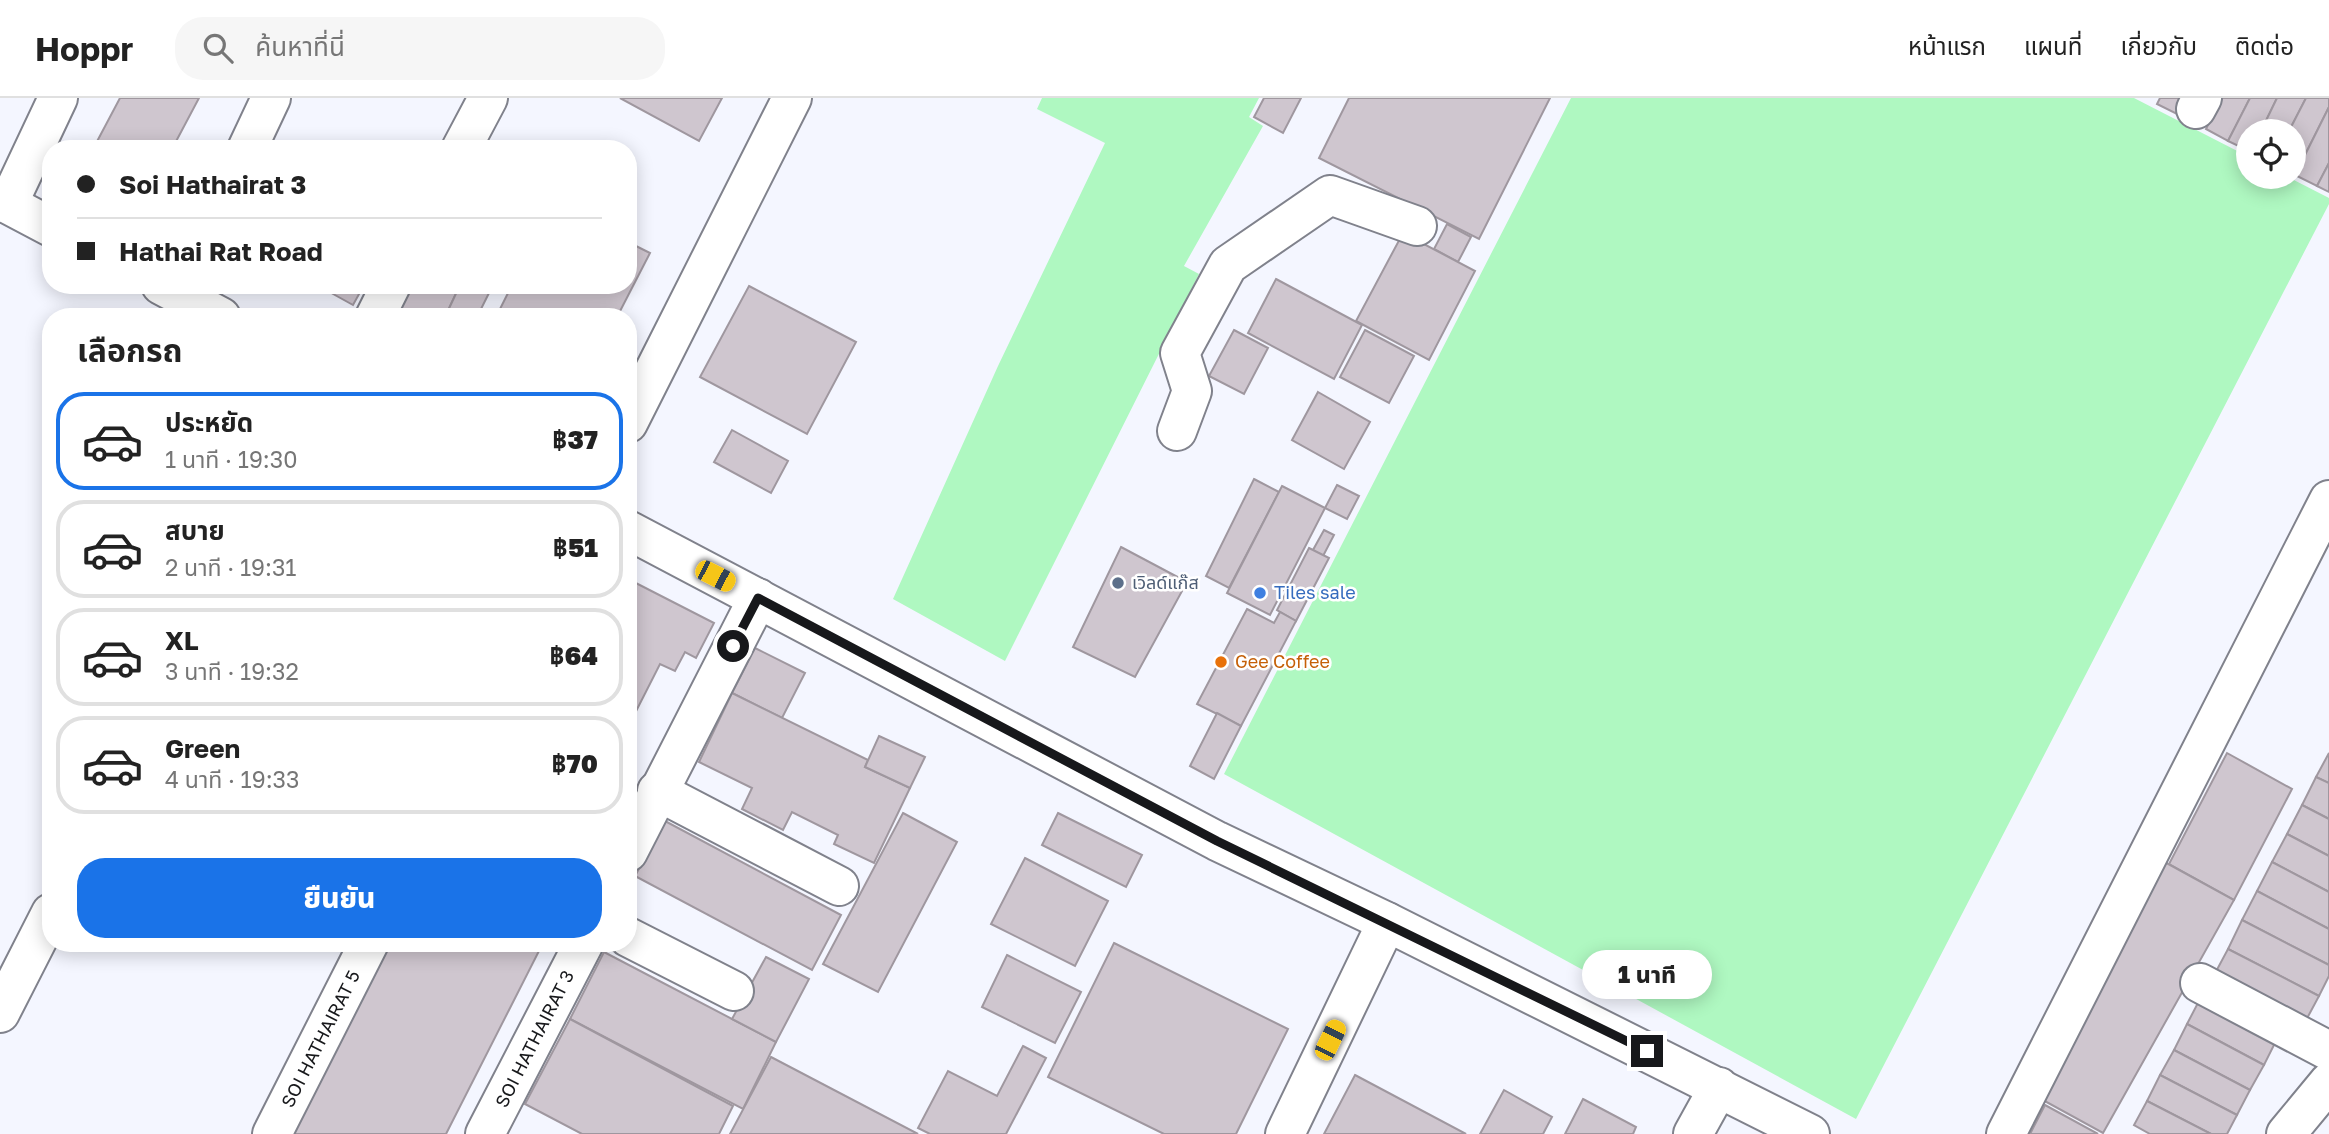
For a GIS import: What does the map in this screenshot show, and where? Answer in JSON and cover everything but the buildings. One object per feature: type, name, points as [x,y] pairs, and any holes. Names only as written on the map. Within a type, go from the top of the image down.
[{"type":"street","points":[[42,222],[4,202],[58,98]]},
{"type":"street","points":[[251,140],[271,98]]},
{"type":"street","points":[[466,140],[488,98]]},
{"type":"street","points":[[637,405],[792,98]]},
{"type":"street","points":[[1177,431],[1192,391],[1180,353],[1228,265],[1330,195],[1417,226]]},
{"type":"street","points":[[183,294],[206,308]]},
{"type":"street","points":[[2006,1134],[2329,500]]},
{"type":"street","points":[[637,535],[1217,841],[1387,922],[1810,1134]]},
{"type":"street","points":[[637,833],[758,598]]},
{"type":"street","points":[[657,791],[839,886]]},
{"type":"street","points":[[1285,1134],[1387,922]]},
{"type":"street","points":[[0,1013],[42,931]]},
{"type":"street","points":[[637,942],[734,990]]},
{"type":"street","name":"SOI HATHAIRAT 5","points":[[272,1134],[364,952]]},
{"type":"street","name":"SOI HATHAIRAT 3","points":[[485,1134],[579,952]]},
{"type":"street","points":[[2200,983],[2329,1051]]},
{"type":"street","points":[[2286,1134],[2329,1082]]},
{"type":"street","points":[[1693,1134],[1718,1087]]},
{"type":"street","points":[[2315,1134],[2329,1090]]},
{"type":"green space","points":[[1042,98],[1259,98],[1249,117],[1263,126],[1184,266],[1199,274],[1005,661],[893,599],[998,366],[1105,143],[1037,109]]},
{"type":"green space","points":[[1571,98],[2134,98],[2236,150],[2236,189],[2306,189],[2306,186],[2329,198],[2329,204],[1856,1119],[1224,774]]},
{"type":"place","name":"เวิลด์แก๊ส","points":[[1118,583]]},
{"type":"place","name":"Tiles sale","points":[[1260,593]]},
{"type":"place","name":"Gee Coffee","points":[[1221,662]]},
{"type":"route","points":[[733,646],[758,598],[1217,841],[1647,1051]]}]
